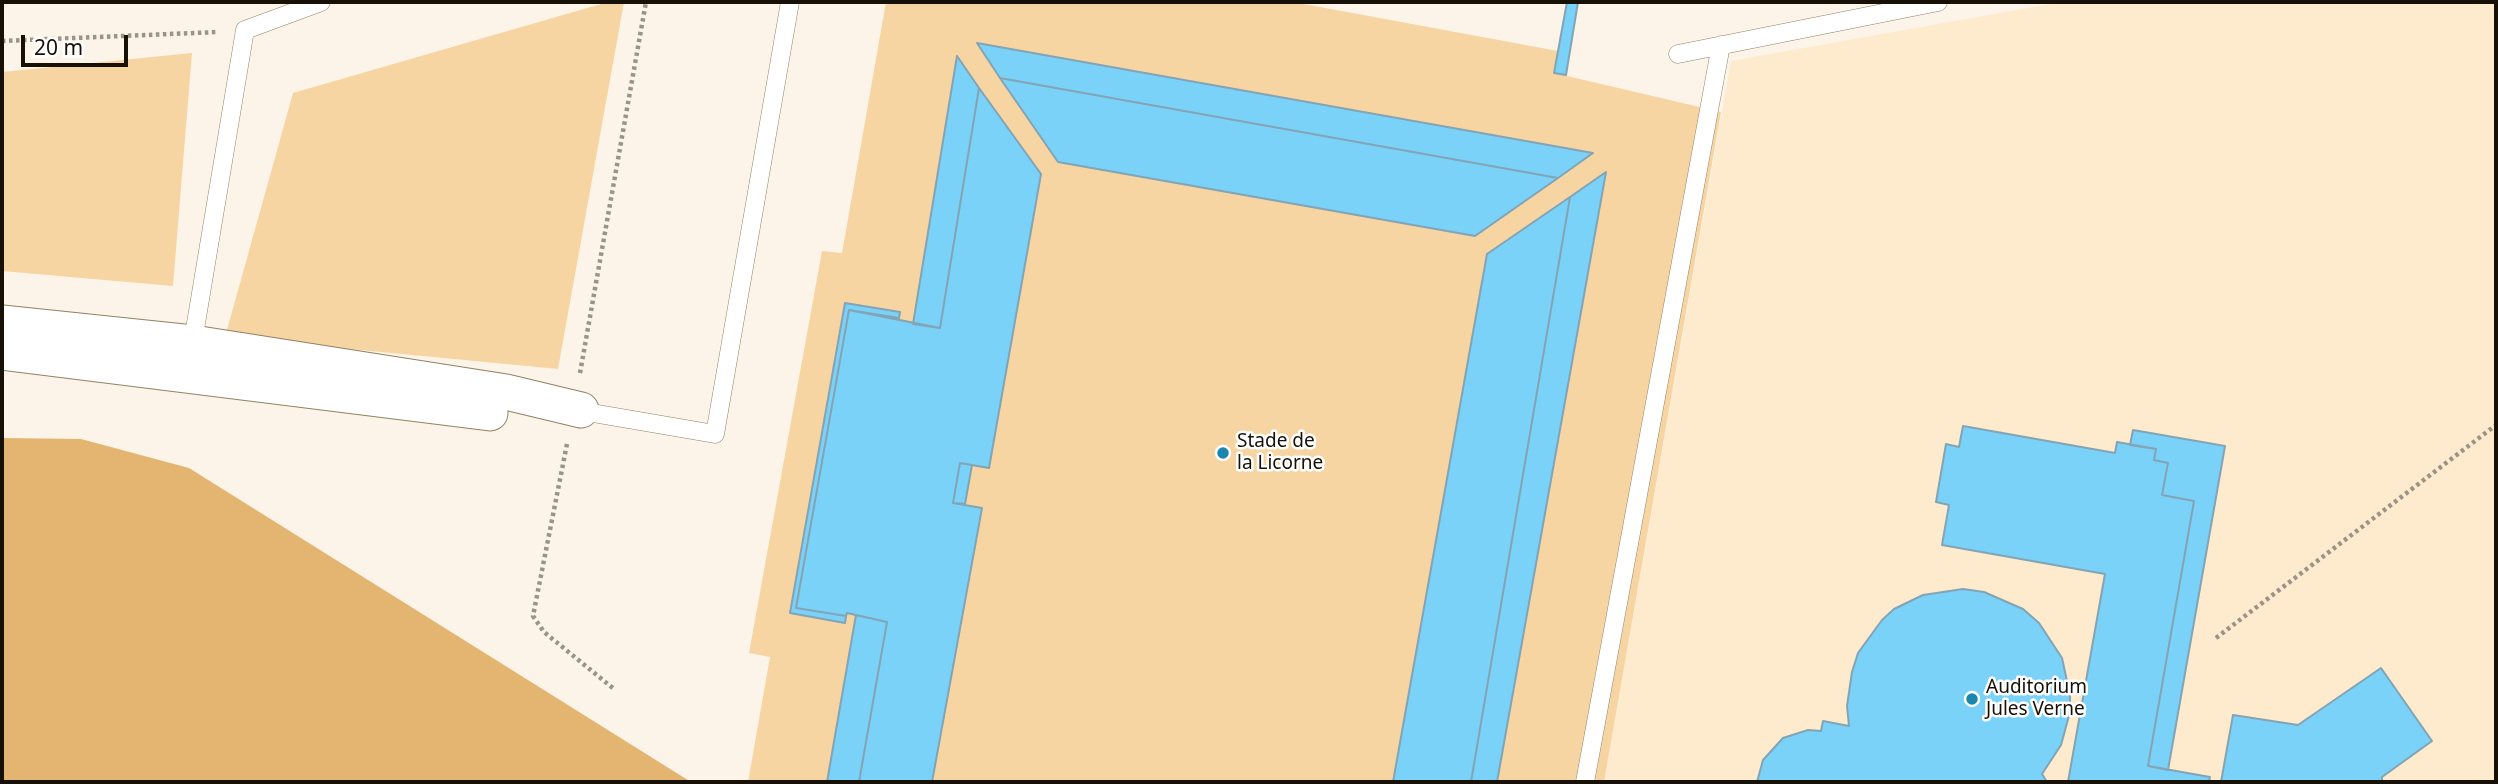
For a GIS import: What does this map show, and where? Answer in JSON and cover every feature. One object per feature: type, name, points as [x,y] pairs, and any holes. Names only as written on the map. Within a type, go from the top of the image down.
[{"type":"street","points":[[2,323],[190,359]]},
{"type":"street","points":[[2,352],[190,359],[506,392],[578,410]]},
{"type":"lane","points":[[190,359],[245,30],[321,2]]},
{"type":"lane","points":[[578,410],[715,434],[790,2]]},
{"type":"lane","points":[[1678,54],[1938,2]]},
{"type":"lane","points":[[1585,782],[1721,45]]},
{"type":"path","points":[[614,689],[544,632],[533,615],[578,410],[646,2]]},
{"type":"path","points":[[2,41],[245,30]]},
{"type":"path","points":[[2216,638],[2496,425]]},
{"type":"shaded area","points":[[608,2],[624,2],[558,369],[225,337],[293,93]]},
{"type":"shaded area","name":"Stade de la Licorne","points":[[886,2],[1293,2],[1558,51],[1554,73],[1721,112],[1604,782],[748,782],[770,657],[749,653],[822,251],[842,253]]},
{"type":"shaded area","points":[[2062,2],[2496,2],[2496,782],[1604,782],[1731,61]]},
{"type":"shaded area","points":[[192,53],[173,286],[2,271],[2,72]]},
{"type":"shaded area","points":[[2,438],[81,439],[189,468],[691,782],[2,782]]},
{"type":"building","points":[[1567,2],[1578,2],[1566,75],[1554,73]]},
{"type":"building","points":[[977,43],[1593,153],[1558,178],[1000,78]]},
{"type":"building","points":[[957,56],[979,88],[940,328],[913,324]]},
{"type":"building","points":[[1000,78],[1558,178],[1475,236],[1058,162]]},
{"type":"building","points":[[979,88],[1041,174],[989,468],[960,463],[953,503],[982,508],[932,782],[859,782],[887,622],[847,613],[846,616],[796,608],[849,310],[940,328]]},
{"type":"building","points":[[1606,172],[1497,782],[1471,782],[1570,197]]},
{"type":"building","points":[[1570,197],[1471,782],[1393,782],[1487,254]]},
{"type":"building","points":[[845,303],[900,312],[899,318],[849,310],[796,608],[846,616],[845,623],[790,613]]},
{"type":"building","points":[[1963,426],[2115,453],[2117,442],[2156,449],[2154,460],[2168,463],[2162,495],[2194,501],[2148,766],[2210,777],[2209,782],[2068,782],[2105,574],[1942,545],[1949,505],[1936,502],[1946,444],[1959,447]]},
{"type":"building","points":[[2133,430],[2225,446],[2168,770],[2148,766],[2194,501],[2162,495],[2168,463],[2154,460],[2156,449],[2130,445]]},
{"type":"building","points":[[960,463],[972,465],[965,504],[953,503]]},
{"type":"building","points":[[1963,589],[1984,592],[2023,609],[2039,623],[2062,658],[2070,695],[2070,712],[2061,745],[2042,774],[2047,782],[1757,782],[1763,760],[1783,738],[1808,730],[1821,731],[1823,721],[1849,726],[1847,706],[1852,672],[1858,653],[1882,620],[1894,609],[1923,595]]},
{"type":"building","points":[[856,615],[887,622],[859,782],[827,782]]},
{"type":"building","points":[[2381,668],[2432,741],[2382,777],[2382,782],[2221,782],[2233,715],[2298,725]]},
{"type":"place","name":"Stade de la Licorne","points":[[1223,453]]},
{"type":"place","name":"Auditorium Jules Verne","points":[[1972,699]]}]
